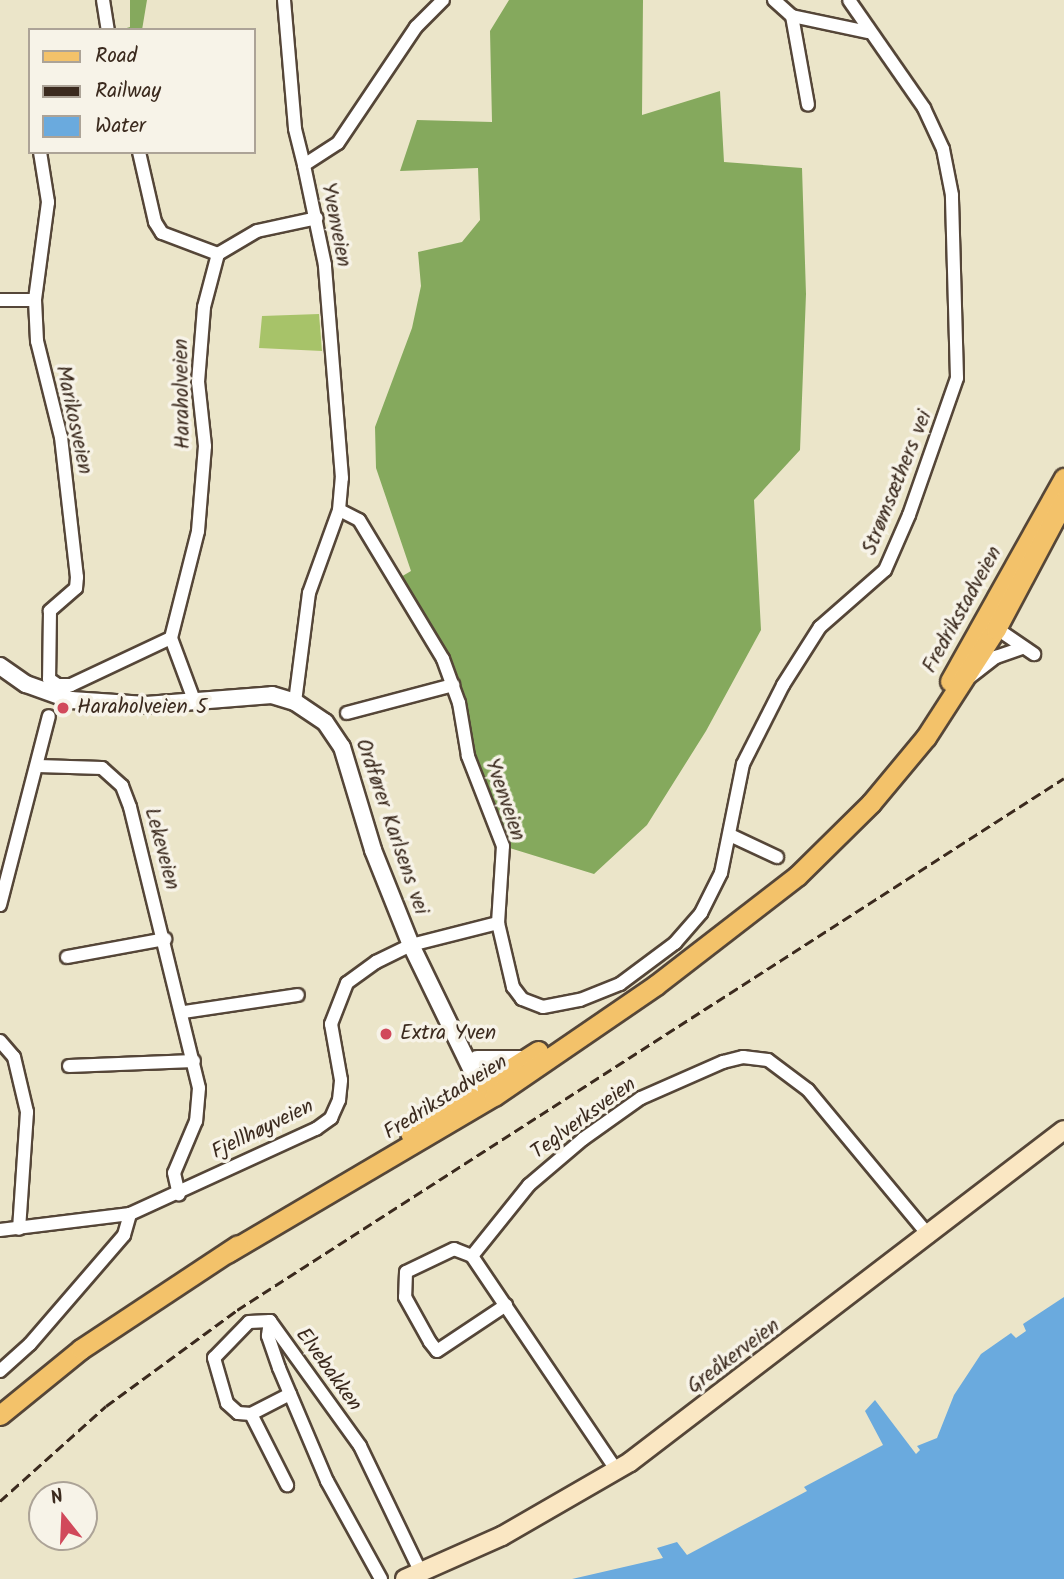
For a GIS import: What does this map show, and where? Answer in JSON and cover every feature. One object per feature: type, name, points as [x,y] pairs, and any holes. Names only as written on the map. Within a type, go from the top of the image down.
[{"type":"main road","name":"Fredrikstadveien","points":[[0,1415],[81,1349],[680,965],[797,876],[871,803],[926,737],[964,681],[1064,478]]},
{"type":"main road","name":"Fredrikstadveien","points":[[902,764],[1064,501]]},
{"type":"main road","name":"Fredrikstadveien","points":[[488,1088],[526,1058],[680,965]]},
{"type":"main road","name":"Greåkerveien","points":[[413,1576],[502,1536],[617,1471],[929,1236],[1064,1130]]},
{"type":"street","points":[[103,0],[108,28]]},
{"type":"street","points":[[285,0],[295,129],[304,165]]},
{"type":"street","name":"Yvenveien","points":[[295,702],[309,593],[339,510],[341,466],[317,218],[304,165],[338,143],[416,27],[443,0]]},
{"type":"street","points":[[774,0],[792,16],[868,32]]},
{"type":"street","name":"Strømsæthers vei","points":[[498,923],[508,972],[522,999],[543,1007],[560,1006],[601,993],[657,960],[687,930],[711,897],[730,835],[737,783],[748,753],[783,685],[820,627],[885,570],[909,515],[957,378],[955,223],[948,170],[924,108],[868,32],[849,0]]},
{"type":"street","points":[[792,16],[808,105]]},
{"type":"street","name":"Marikosveien","points":[[40,154],[48,202],[35,300],[37,341],[61,437],[77,577],[76,588],[50,611],[48,672],[53,683],[71,685],[171,638]]},
{"type":"street","points":[[139,154],[155,222],[162,233],[218,254],[257,232],[317,218]]},
{"type":"street","name":"Haraholveien","points":[[171,638],[198,531],[205,446],[198,382],[199,344],[218,254]]},
{"type":"street","points":[[0,300],[35,300]]},
{"type":"street","name":"Yvenveien","points":[[339,510],[359,520],[443,659],[453,685],[468,755],[503,846],[498,923]]},
{"type":"street","points":[[964,681],[996,657],[1028,651],[990,624]]},
{"type":"street","points":[[171,638],[194,700]]},
{"type":"street","name":"Ordfører Karlsens vei","points":[[0,666],[26,684],[71,700],[146,705],[259,694],[295,702],[325,722],[342,747],[373,850],[411,945],[453,1029],[488,1088]]},
{"type":"street","points":[[347,713],[453,685]]},
{"type":"street","points":[[0,905],[49,716]]},
{"type":"street","name":"Lekeveien","points":[[38,766],[102,768],[122,786],[165,939],[194,1061],[200,1104],[174,1173],[179,1194]]},
{"type":"street","points":[[730,835],[777,857]]},
{"type":"street","points":[[411,945],[498,923]]},
{"type":"street","points":[[67,957],[165,939]]},
{"type":"street","name":"Fjellhøyveien","points":[[0,1230],[130,1214],[179,1194],[316,1129],[331,1118],[341,1089],[332,1036],[337,1001],[356,975],[411,945]]},
{"type":"street","points":[[184,1012],[298,995]]},
{"type":"street","name":"Ordfører Karlsens vei","points":[[453,1029],[477,1059],[488,1088]]},
{"type":"street","points":[[1,1044],[14,1057],[27,1112],[19,1229]]},
{"type":"street","name":"Teglverksveien","points":[[472,1256],[529,1185],[592,1132],[641,1098],[743,1057],[768,1060],[808,1090],[929,1236]]},
{"type":"street","points":[[477,1059],[503,1063],[526,1058]]},
{"type":"street","points":[[69,1066],[194,1061]]},
{"type":"street","points":[[0,1371],[30,1344],[124,1235],[130,1214]]},
{"type":"street","points":[[506,1305],[437,1351],[405,1297],[406,1272],[454,1248],[472,1256],[506,1305],[617,1471]]},
{"type":"street","points":[[270,1321],[268,1336],[327,1481],[381,1579]]},
{"type":"street","name":"Elvebakken","points":[[251,1414],[238,1413],[227,1403],[214,1358],[249,1322],[270,1321],[360,1447],[413,1576]]},
{"type":"street","points":[[288,1485],[251,1414],[290,1394]]},
{"type":"green space","points":[[130,0],[147,0],[142,28],[127,28],[130,27]]},
{"type":"green space","points":[[509,0],[643,0],[642,115],[720,91],[724,162],[802,168],[806,294],[800,450],[754,500],[761,630],[706,731],[647,825],[594,874],[503,846],[480,790],[453,685],[394,581],[411,571],[376,468],[375,427],[412,328],[421,286],[418,252],[462,242],[480,220],[478,168],[400,171],[417,120],[492,122],[490,31]]},
{"type":"green space","points":[[319,314],[322,351],[259,348],[262,316]]},
{"type":"water","points":[[1064,1297],[1064,1579],[572,1579],[663,1558],[657,1548],[677,1542],[687,1555],[807,1491],[804,1487],[883,1445],[865,1411],[875,1400],[916,1454],[920,1450],[917,1446],[937,1438],[954,1395],[981,1354],[1011,1333],[1016,1338],[1026,1331],[1023,1324]]},
{"type":"railway","points":[[0,1501],[106,1406],[237,1310],[1064,778]]},
{"type":"place","name":"Haraholveien 5","points":[[63,708]]},
{"type":"place","name":"Extra Yven","points":[[386,1034]]}]
